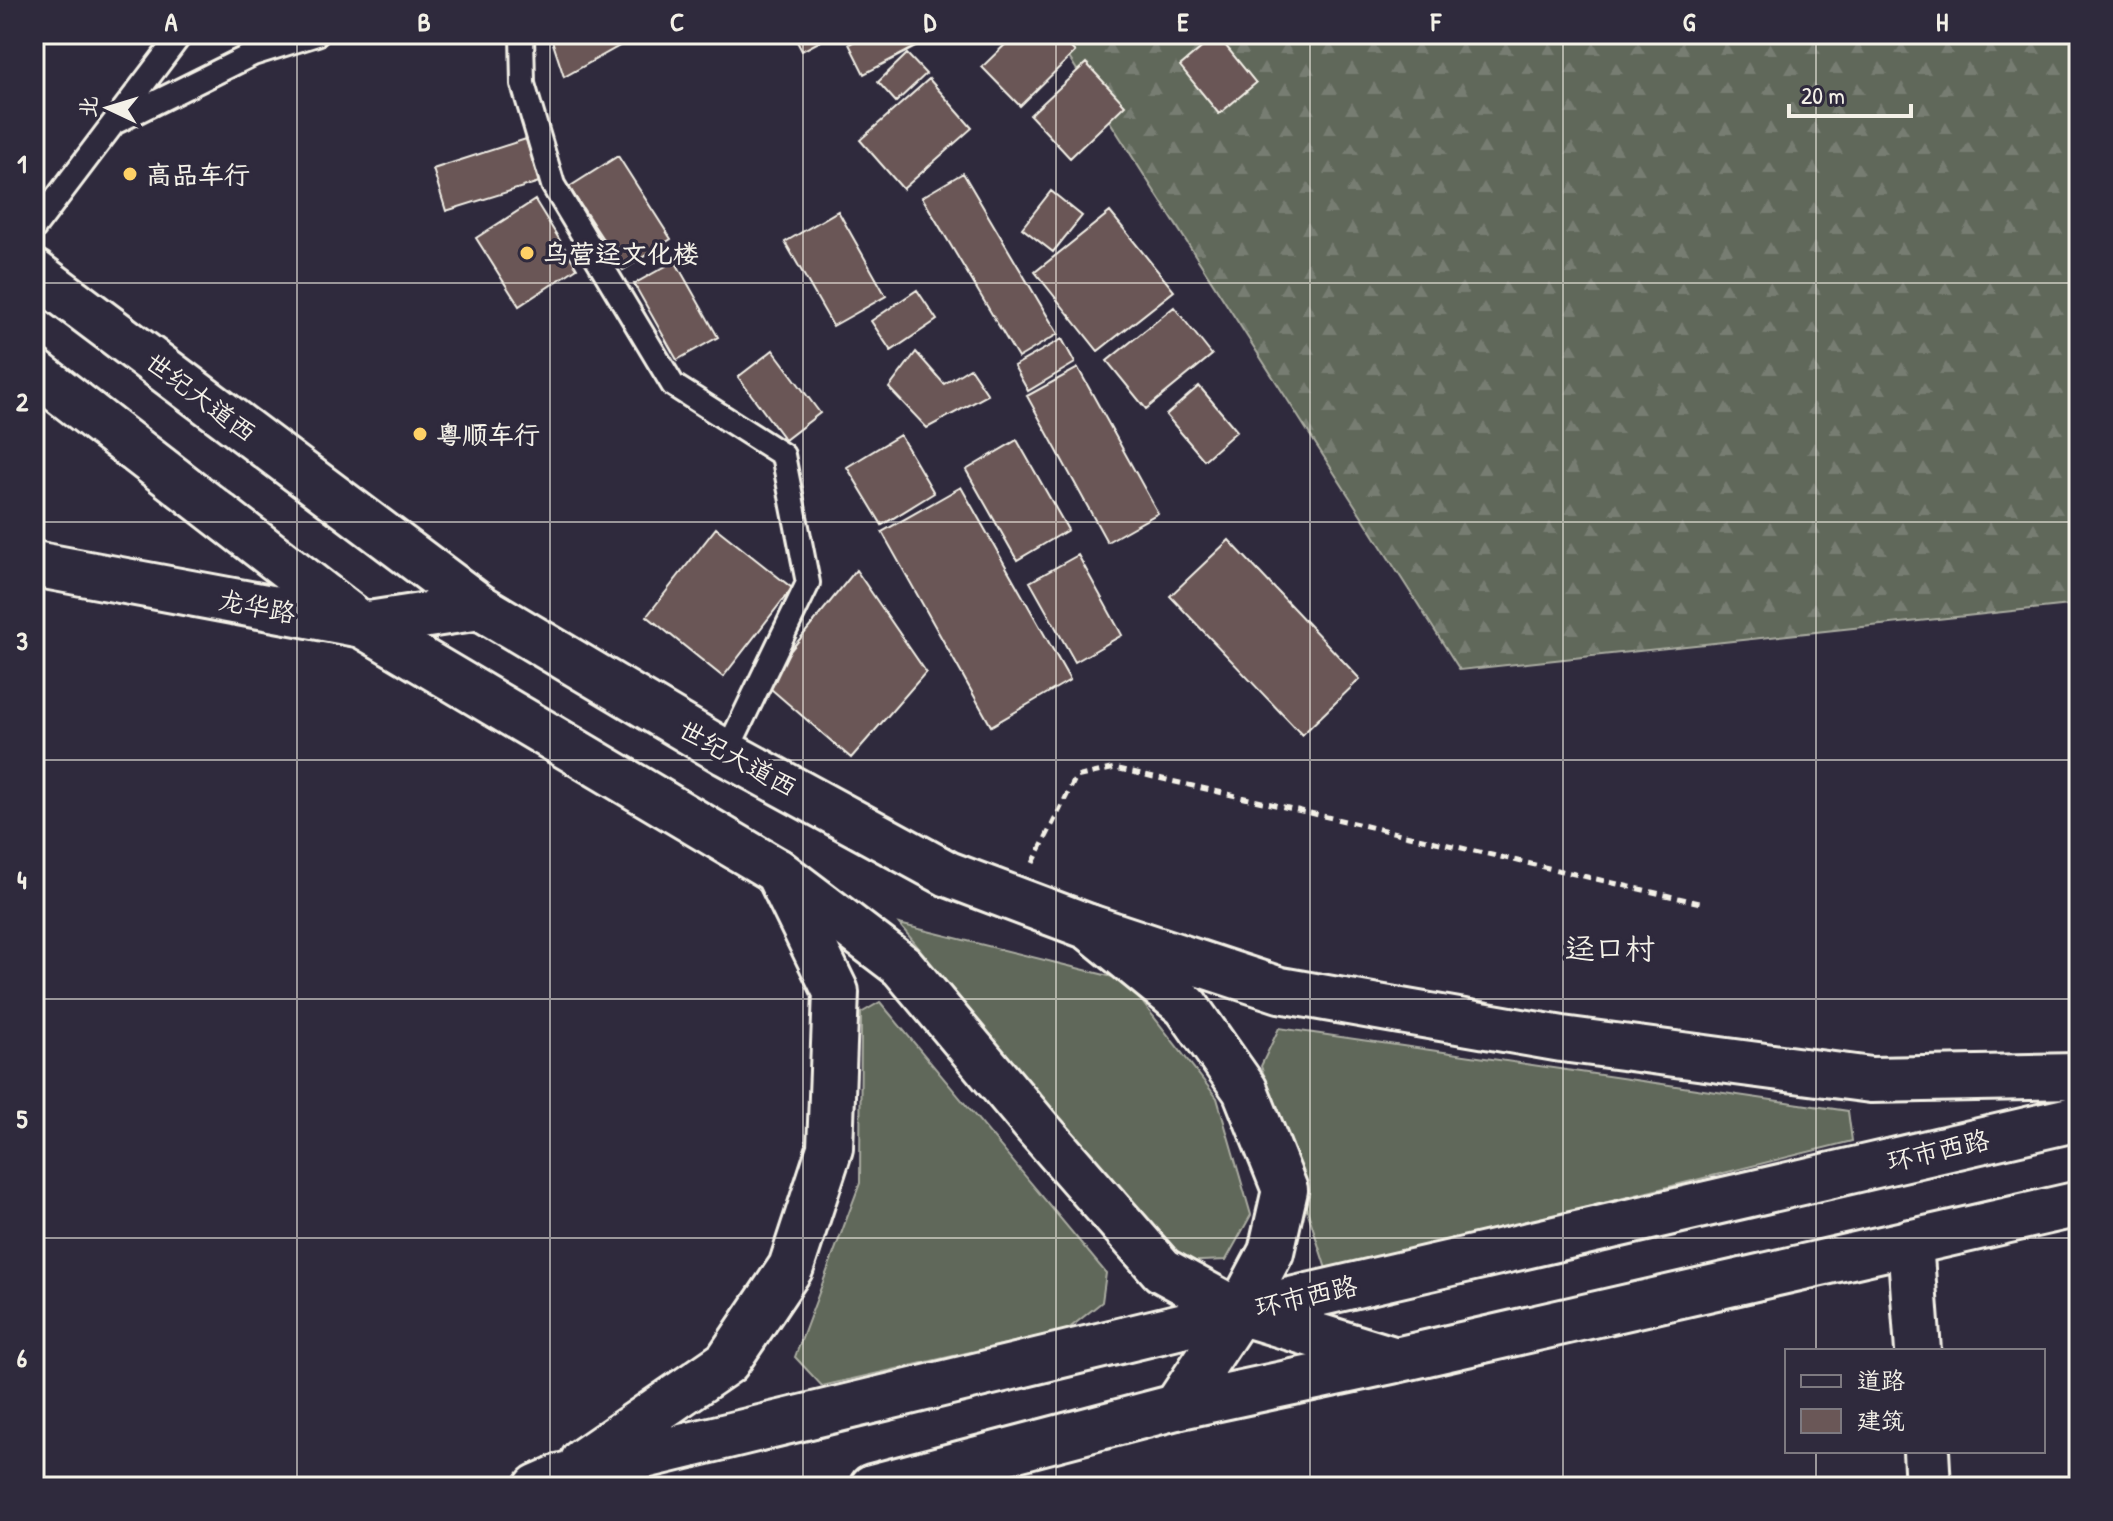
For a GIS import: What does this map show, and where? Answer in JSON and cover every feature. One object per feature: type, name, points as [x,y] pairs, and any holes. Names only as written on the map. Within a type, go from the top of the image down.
[{"type":"main road","name":"世纪大道西","points":[[34,272],[480,607],[726,753],[948,874],[1089,927],[1186,1006],[1245,1090],[1285,1190],[1271,1252],[1239,1312],[1176,1407]]},
{"type":"main road","points":[[34,371],[362,625],[777,871],[902,966],[1162,1270],[1239,1312],[1396,1360]]},
{"type":"main road","name":"龙华路","points":[[34,564],[362,625],[480,607]]},
{"type":"main road","points":[[550,1481],[727,1362],[791,1267],[830,1148],[836,992],[777,871]]},
{"type":"main road","points":[[1089,927],[1280,990],[1562,1039],[1871,1080],[2079,1076]]},
{"type":"main road","name":"环市西路","points":[[550,1481],[1239,1312],[2079,1118]]},
{"type":"main road","points":[[872,1487],[1176,1407],[2079,1204]]},
{"type":"main road","points":[[1910,1242],[1918,1349]]},
{"type":"main road","points":[[1926,1453],[1928,1487]]},
{"type":"lane","points":[[34,228],[181,34]]},
{"type":"lane","points":[[113,123],[253,54],[317,34]]},
{"type":"lane","points":[[522,34],[523,84],[553,185],[673,385],[783,455],[808,583],[726,753]]},
{"type":"path","points":[[1015,900],[1076,777],[1115,768],[1700,903]]},
{"type":"green space","points":[[1054,34],[2079,34],[2079,604],[1460,670]]},
{"type":"green space","points":[[899,924],[1125,980],[1217,1098],[1251,1215],[1226,1260],[1177,1262]]},
{"type":"green space","points":[[880,1002],[1106,1273],[1102,1302],[1067,1330],[822,1386],[795,1357],[860,1183],[861,1013]]},
{"type":"green space","points":[[1279,1028],[1848,1111],[1852,1141],[1327,1272],[1261,1066]]},
{"type":"building","points":[[550,34],[627,34],[630,40],[564,77]]},
{"type":"building","points":[[793,34],[834,34],[802,51]]},
{"type":"building","points":[[868,34],[918,34],[923,43],[864,74],[849,44]]},
{"type":"building","points":[[1016,34],[1057,34],[1075,52],[1020,106],[982,67]]},
{"type":"building","points":[[1217,35],[1256,83],[1219,114],[1180,66]]},
{"type":"building","points":[[907,54],[926,74],[896,102],[878,82]]},
{"type":"building","points":[[1086,63],[1125,105],[1070,158],[1030,115]]},
{"type":"building","points":[[929,79],[972,128],[903,189],[860,140]]},
{"type":"building","points":[[526,139],[539,182],[446,211],[433,169]]},
{"type":"building","points":[[618,156],[671,239],[623,270],[569,187]]},
{"type":"building","points":[[963,173],[1058,334],[1018,358],[922,197]]},
{"type":"building","points":[[1051,191],[1082,216],[1053,252],[1022,228]]},
{"type":"building","name":"乌营迳文化楼","points":[[535,200],[577,268],[519,306],[476,238]]},
{"type":"building","points":[[838,211],[886,296],[833,326],[785,242]]},
{"type":"building","points":[[1110,212],[1174,291],[1098,351],[1035,272]]},
{"type":"building","points":[[675,261],[718,337],[677,360],[634,284]]},
{"type":"building","points":[[917,290],[937,320],[891,351],[871,321]]},
{"type":"building","points":[[1174,307],[1212,355],[1146,409],[1107,361]]},
{"type":"building","points":[[1062,339],[1075,363],[1028,391],[1014,366]]},
{"type":"building","points":[[773,350],[820,413],[785,440],[738,377]]},
{"type":"building","points":[[916,352],[944,384],[970,368],[988,395],[927,428],[889,388]]},
{"type":"building","points":[[1078,368],[1158,513],[1107,542],[1027,396]]},
{"type":"building","points":[[1199,386],[1237,431],[1204,460],[1166,415]]},
{"type":"building","points":[[900,435],[934,493],[882,525],[847,467]]},
{"type":"building","points":[[1017,440],[1068,530],[1017,560],[966,470]]},
{"type":"building","points":[[961,487],[1070,680],[991,726],[882,532]]},
{"type":"building","points":[[716,528],[792,588],[723,677],[647,616]]},
{"type":"building","points":[[1229,540],[1360,679],[1302,735],[1170,596]]},
{"type":"building","points":[[1078,555],[1122,635],[1075,662],[1030,582]]},
{"type":"building","points":[[856,570],[926,672],[851,758],[764,683]]},
{"type":"place","name":"高品车行","points":[[130,174]]},
{"type":"place","name":"乌营迳文化楼","points":[[527,253]]},
{"type":"place","name":"粤顺车行","points":[[420,434]]},
{"type":"district","name":"迳口村","points":[[1610,948]]}]
